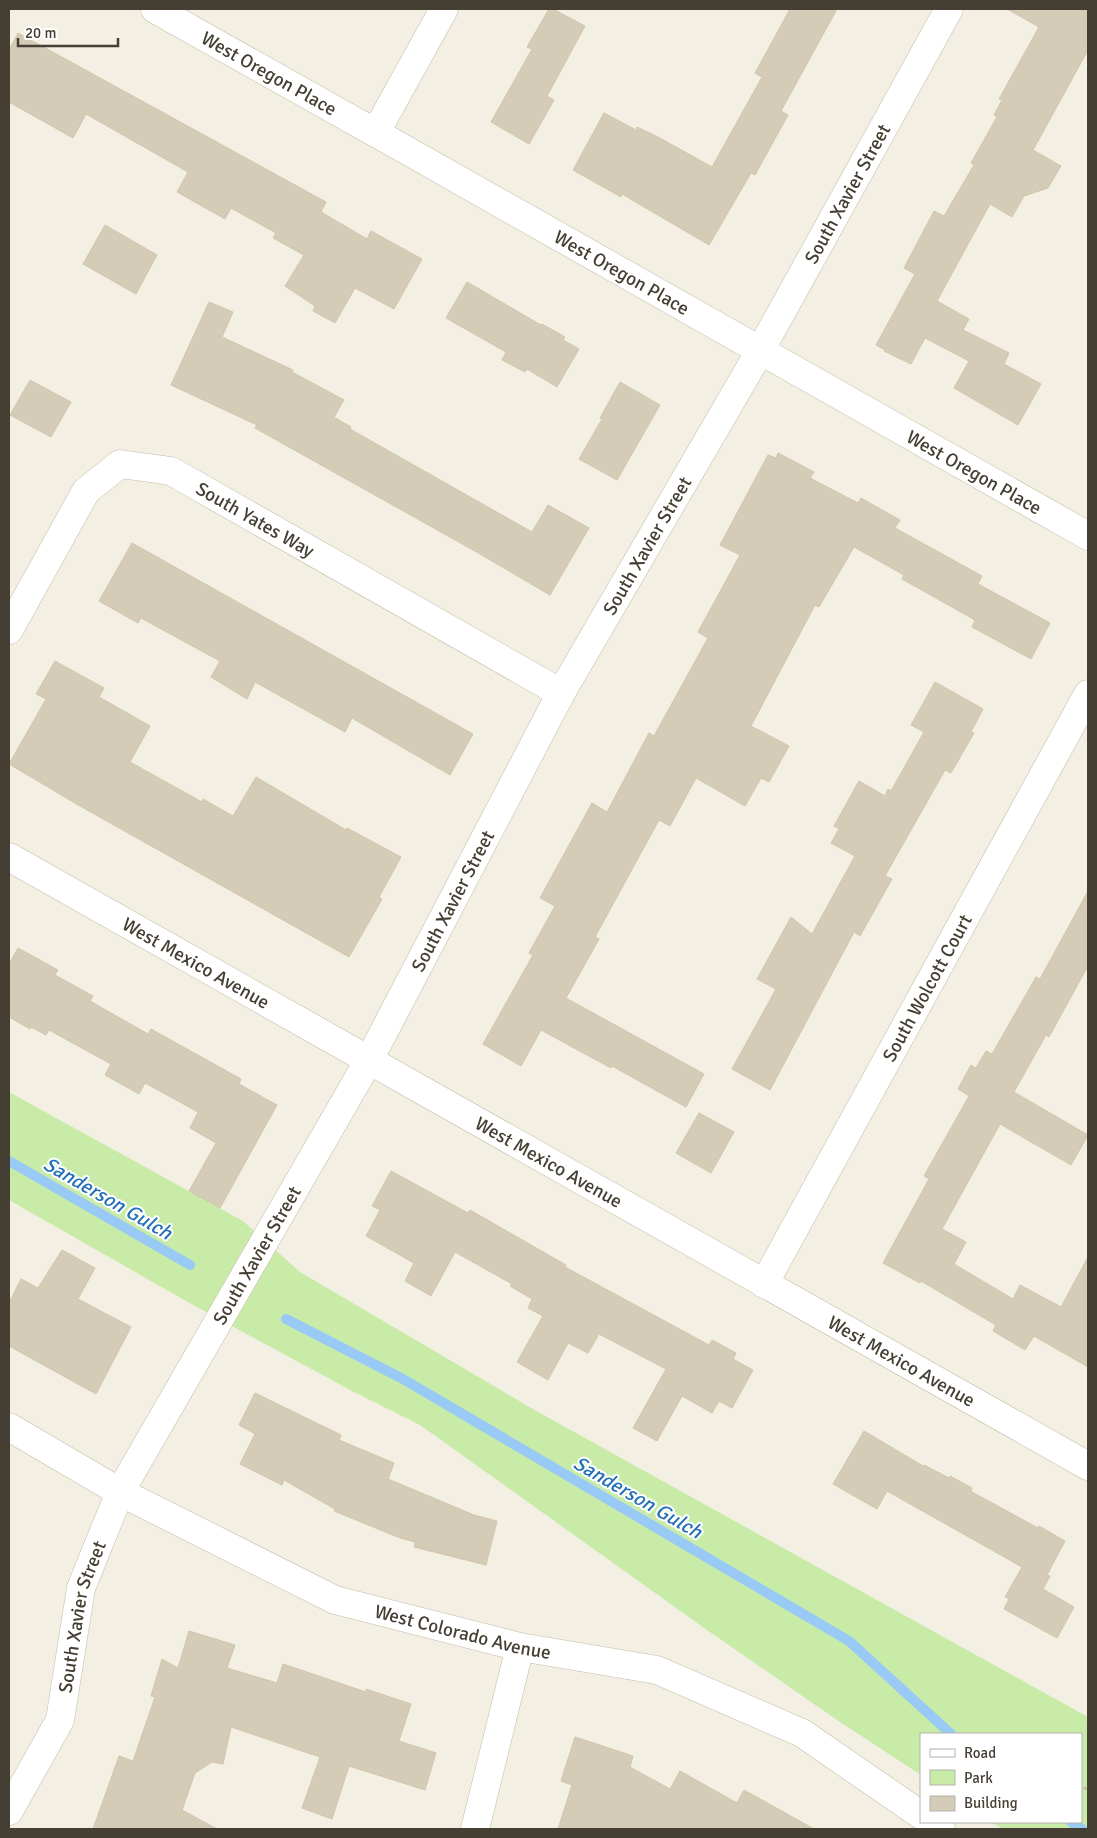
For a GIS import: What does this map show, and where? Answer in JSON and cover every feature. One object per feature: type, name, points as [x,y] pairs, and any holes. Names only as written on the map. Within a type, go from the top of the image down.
[{"type":"street","name":"West Oregon Place","points":[[155,9],[376,132],[1088,536]]},
{"type":"street","points":[[376,132],[444,9]]},
{"type":"street","name":"South Xavier Street","points":[[9,1811],[60,1720],[81,1588],[120,1492],[369,1060],[561,693],[760,351],[949,9]]},
{"type":"street","name":"South Yates Way","points":[[9,630],[86,491],[120,464],[171,471],[561,693]]},
{"type":"street","name":"South Wolcott Court","points":[[764,1284],[1088,694]]},
{"type":"street","name":"West Mexico Avenue","points":[[9,857],[1088,1466]]},
{"type":"street","name":"West Colorado Avenue","points":[[9,1427],[120,1492],[335,1600],[520,1647],[658,1670],[802,1733],[920,1814]]},
{"type":"street","points":[[475,1829],[520,1647]]},
{"type":"green space","points":[[9,1092],[243,1221],[300,1272],[538,1412],[1088,1717],[1088,1829],[1003,1829],[993,1823],[1082,1823],[1082,1733],[920,1733],[920,1774],[840,1722],[707,1630],[420,1425],[352,1391],[193,1305],[9,1200]]},
{"type":"building","points":[[549,9],[553,9],[585,26],[547,96],[554,100],[529,144],[491,122],[532,49],[527,47]]},
{"type":"building","points":[[790,9],[837,9],[781,111],[788,115],[755,175],[751,173],[709,245],[622,194],[621,197],[573,170],[604,113],[636,130],[637,127],[658,137],[712,167],[762,77],[755,73]]},
{"type":"building","points":[[1007,9],[1088,9],[1088,50],[1033,150],[1061,166],[1048,188],[1024,196],[1012,217],[990,204],[937,301],[969,319],[963,330],[1009,353],[1004,364],[1041,384],[1018,425],[954,388],[969,361],[925,338],[911,364],[876,345],[915,274],[904,268],[934,211],[944,216],[974,165],[971,163],[997,117],[994,115],[1002,100],[999,99],[1039,27]]},
{"type":"building","points":[[18,33],[326,202],[321,212],[367,239],[371,231],[422,259],[394,309],[355,288],[335,323],[313,311],[315,306],[285,286],[304,255],[273,238],[276,233],[231,208],[225,219],[177,192],[188,172],[86,114],[73,138],[9,102],[9,50]]},
{"type":"building","points":[[105,225],[157,255],[136,294],[83,264]]},
{"type":"building","points":[[467,282],[565,337],[563,340],[579,349],[557,387],[527,369],[525,372],[502,360],[506,352],[446,318]]},
{"type":"building","points":[[209,302],[233,312],[222,337],[293,370],[292,372],[344,400],[334,417],[351,427],[350,429],[532,532],[548,505],[589,528],[550,595],[255,428],[257,425],[171,385]]},
{"type":"building","points":[[30,380],[71,402],[51,437],[10,415]]},
{"type":"building","points":[[620,382],[660,405],[617,480],[579,459],[602,419],[600,418]]},
{"type":"building","points":[[778,453],[814,472],[810,478],[858,503],[861,498],[900,520],[895,528],[982,576],[978,584],[1050,623],[1031,659],[972,627],[975,620],[902,579],[904,575],[854,547],[819,607],[815,605],[751,726],[789,746],[769,782],[761,778],[745,806],[696,778],[670,826],[659,820],[595,937],[599,939],[566,998],[704,1074],[686,1107],[612,1066],[611,1068],[541,1030],[521,1066],[483,1044],[533,955],[529,953],[555,906],[540,898],[592,803],[607,812],[649,733],[654,736],[708,638],[698,632],[740,555],[720,545],[768,455],[776,458]]},
{"type":"building","points":[[132,543],[473,734],[450,775],[352,718],[345,732],[255,682],[247,699],[211,677],[220,661],[141,618],[138,623],[99,601]]},
{"type":"building","points":[[55,661],[104,688],[99,697],[150,726],[130,762],[202,802],[203,799],[233,816],[256,777],[346,830],[347,828],[401,857],[379,897],[382,899],[349,957],[9,764],[46,699],[36,694]]},
{"type":"building","points":[[935,682],[983,709],[971,732],[974,733],[951,773],[945,770],[885,876],[892,879],[860,936],[854,932],[770,1090],[732,1069],[776,989],[757,979],[791,917],[812,934],[855,856],[831,843],[839,829],[834,826],[859,781],[885,796],[888,789],[891,791],[924,732],[911,725]]},
{"type":"building","points":[[1088,891],[1088,966],[1049,1037],[1046,1035],[1014,1092],[1088,1135],[1071,1165],[1000,1124],[942,1229],[966,1242],[954,1264],[1013,1299],[1020,1285],[1061,1307],[1088,1257],[1088,1367],[1034,1336],[1025,1350],[993,1331],[996,1325],[921,1281],[920,1283],[883,1263],[929,1179],[924,1176],[969,1096],[958,1089],[971,1065],[976,1068],[986,1051],[992,1054],[1036,977],[1040,979]]},
{"type":"building","points":[[18,948],[58,970],[55,975],[93,996],[90,1001],[148,1034],[151,1029],[241,1079],[239,1084],[277,1105],[220,1208],[189,1191],[216,1143],[190,1128],[198,1112],[145,1083],[139,1094],[105,1075],[111,1064],[49,1030],[46,1035],[31,1027],[30,1029],[9,1017],[9,964]]},
{"type":"building","points":[[699,1113],[734,1132],[711,1173],[676,1153]]},
{"type":"building","points":[[391,1171],[468,1213],[470,1210],[566,1265],[565,1267],[709,1345],[712,1340],[736,1353],[733,1359],[753,1370],[732,1408],[719,1401],[712,1413],[682,1396],[657,1441],[633,1428],[666,1369],[599,1334],[588,1353],[568,1343],[548,1380],[517,1362],[543,1316],[528,1308],[532,1299],[510,1286],[512,1284],[455,1252],[431,1296],[405,1281],[414,1263],[366,1236],[380,1210],[372,1206]]},
{"type":"building","points":[[62,1250],[95,1268],[78,1299],[131,1327],[96,1394],[9,1346],[9,1303],[21,1279],[38,1288]]},
{"type":"building","points":[[255,1393],[341,1435],[339,1440],[394,1463],[388,1479],[474,1515],[497,1521],[486,1565],[414,1547],[415,1542],[400,1538],[334,1511],[335,1509],[284,1480],[282,1485],[240,1464],[255,1434],[239,1425]]},
{"type":"building","points":[[864,1431],[923,1466],[949,1478],[950,1476],[972,1488],[972,1492],[1065,1541],[1047,1575],[1050,1576],[1043,1589],[1074,1607],[1057,1638],[1004,1609],[1009,1599],[1005,1597],[1022,1567],[887,1491],[877,1509],[833,1484]]},
{"type":"building","points":[[189,1631],[235,1645],[227,1668],[277,1683],[283,1664],[366,1692],[366,1689],[411,1704],[399,1741],[436,1753],[425,1790],[349,1766],[332,1819],[302,1808],[320,1757],[231,1727],[223,1764],[212,1762],[195,1773],[182,1810],[217,1829],[93,1829],[119,1756],[133,1761],[155,1697],[151,1696],[162,1659],[178,1668]]},
{"type":"building","points":[[575,1737],[633,1756],[630,1767],[670,1789],[680,1771],[737,1803],[744,1790],[814,1829],[558,1829],[572,1785],[561,1781]]},
{"type":"waterway","name":"Sanderson Gulch","points":[[9,1161],[190,1265]]},
{"type":"waterway","name":"Sanderson Gulch","points":[[286,1319],[403,1379],[849,1641],[950,1733]]},
{"type":"waterway","name":"Sanderson Gulch","points":[[1073,1823],[1082,1829]]}]
